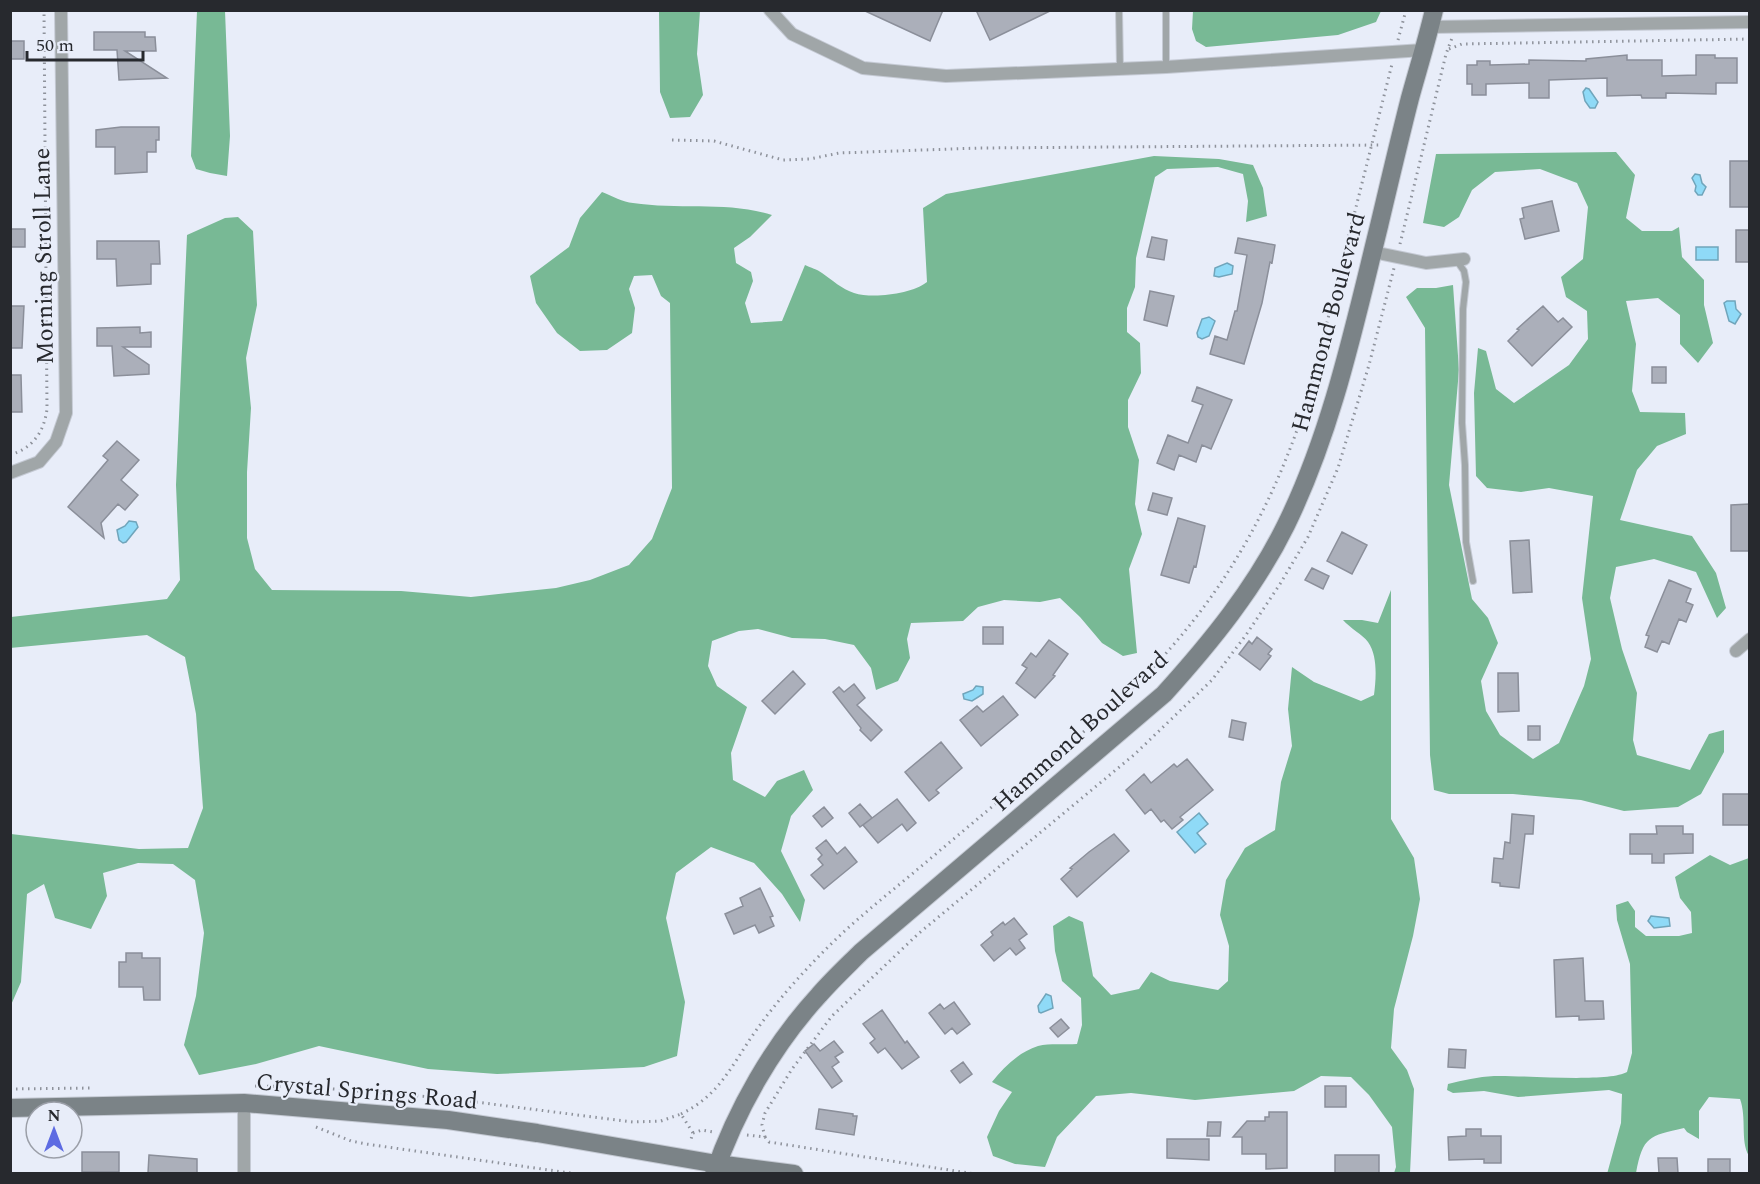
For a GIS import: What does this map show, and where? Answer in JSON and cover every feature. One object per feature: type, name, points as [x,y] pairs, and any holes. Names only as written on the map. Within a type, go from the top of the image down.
[{"type":"street","name":"Morning Stroll Lane","points":[[10,472],[39,462],[56,442],[66,413],[61,10]]},
{"type":"street","points":[[770,10],[792,34],[863,68],[946,76],[1166,67],[1423,50]]},
{"type":"street","points":[[1432,19],[1455,26],[1749,22]]},
{"type":"street","name":"Hammond Boulevard","points":[[715,1169],[747,1096],[765,1065],[818,995],[861,952],[1164,694],[1203,651],[1231,615],[1269,556],[1308,476],[1324,434],[1345,362],[1432,19]]},
{"type":"street","points":[[1373,252],[1426,263],[1461,260]]},
{"type":"street","points":[[1736,651],[1749,639]]},
{"type":"street","points":[[244,1103],[244,1173]]},
{"type":"street","name":"Crystal Springs Road","points":[[10,1108],[244,1103],[448,1120],[537,1133],[715,1169],[794,1173]]},
{"type":"lane","points":[[1119,10],[1120,69]]},
{"type":"lane","points":[[1166,10],[1166,67]]},
{"type":"lane","points":[[1461,260],[1466,282],[1462,423],[1466,543],[1473,581]]},
{"type":"path","points":[[10,455],[24,450],[36,440],[46,420],[47,409],[44,10]]},
{"type":"path","points":[[681,1114],[695,1107],[721,1085],[755,1032],[783,995],[837,938],[1104,716],[1167,653],[1198,616],[1228,573],[1255,529],[1274,490],[1293,445],[1308,398],[1406,10]]},
{"type":"path","points":[[975,1173],[769,1142],[762,1125],[765,1113],[792,1069],[832,1016],[918,934],[1135,754],[1212,680],[1280,584],[1308,537],[1338,468],[1369,365],[1455,26]]},
{"type":"path","points":[[1448,49],[1462,44],[1478,43],[1749,39]]},
{"type":"path","points":[[672,140],[714,141],[783,160],[810,159],[839,153],[980,148],[1399,146]]},
{"type":"path","points":[[307,1125],[316,1126],[351,1141],[366,1144],[577,1173]]},
{"type":"path","points":[[693,1133],[702,1130],[765,1137]]},
{"type":"green space","points":[[1193,10],[1381,11],[1376,22],[1338,35],[1206,47],[1196,41],[1192,29]]},
{"type":"green space","points":[[197,11],[225,11],[230,136],[227,176],[196,169],[191,156]]},
{"type":"green space","points":[[659,11],[700,11],[697,54],[703,95],[690,117],[670,118],[660,92]]},
{"type":"green space","points":[[1616,152],[1635,175],[1626,218],[1642,231],[1672,231],[1679,227],[1682,257],[1704,280],[1704,305],[1713,343],[1698,363],[1680,344],[1680,315],[1658,298],[1626,301],[1636,344],[1632,391],[1640,412],[1685,413],[1686,434],[1657,446],[1637,470],[1620,520],[1692,536],[1716,573],[1726,608],[1717,618],[1696,572],[1654,559],[1616,567],[1610,598],[1622,649],[1637,693],[1633,740],[1637,755],[1690,770],[1709,734],[1724,730],[1724,752],[1701,794],[1678,807],[1624,811],[1581,800],[1513,794],[1449,794],[1434,790],[1430,755],[1425,328],[1406,297],[1417,288],[1453,285],[1459,370],[1449,485],[1472,599],[1488,618],[1498,643],[1481,681],[1486,711],[1500,735],[1533,759],[1559,743],[1584,686],[1591,659],[1582,598],[1593,496],[1549,488],[1521,492],[1487,488],[1476,476],[1474,393],[1478,348],[1486,351],[1496,389],[1514,403],[1569,365],[1588,339],[1587,311],[1566,297],[1561,277],[1583,259],[1588,207],[1577,183],[1540,169],[1495,172],[1472,190],[1459,217],[1444,227],[1423,223],[1436,154]]},
{"type":"green space","points":[[1154,156],[1219,159],[1253,165],[1263,188],[1267,216],[1246,222],[1248,201],[1243,174],[1218,167],[1167,169],[1155,177],[1136,258],[1135,287],[1127,308],[1127,332],[1140,343],[1141,373],[1128,400],[1128,427],[1139,460],[1135,504],[1142,534],[1129,569],[1137,653],[1123,656],[1102,643],[1060,598],[1040,602],[1004,600],[978,607],[963,621],[911,623],[907,639],[910,658],[898,681],[876,690],[871,668],[854,645],[825,639],[792,638],[758,629],[739,631],[712,641],[708,666],[717,686],[747,707],[731,753],[733,780],[765,797],[777,781],[804,770],[813,790],[791,816],[781,851],[805,900],[800,922],[782,894],[754,863],[711,847],[676,873],[666,918],[685,1002],[677,1056],[644,1067],[497,1074],[428,1069],[319,1046],[256,1064],[199,1075],[184,1045],[196,996],[204,933],[195,880],[173,864],[138,863],[103,873],[107,896],[91,929],[55,918],[44,884],[27,894],[21,982],[11,1005],[11,834],[139,849],[188,848],[203,808],[196,714],[185,657],[147,635],[10,648],[11,617],[167,599],[180,580],[176,485],[187,235],[225,218],[238,217],[253,231],[257,305],[246,358],[251,408],[247,472],[247,538],[255,569],[272,590],[401,591],[471,597],[556,588],[590,580],[629,565],[652,539],[672,488],[670,303],[661,296],[652,275],[634,276],[629,289],[635,308],[632,333],[607,350],[580,351],[557,333],[536,303],[530,276],[569,247],[580,218],[602,192],[633,203],[738,208],[772,215],[750,237],[734,248],[736,263],[751,272],[753,281],[745,303],[751,323],[782,321],[805,265],[845,289],[862,295],[881,295],[912,290],[927,282],[923,208],[946,194]]},
{"type":"green space","points":[[1391,590],[1391,819],[1414,858],[1420,899],[1394,1009],[1391,1048],[1407,1070],[1414,1089],[1410,1173],[1394,1173],[1396,1167],[1392,1127],[1369,1095],[1351,1077],[1321,1076],[1294,1091],[1195,1100],[1131,1093],[1096,1096],[1057,1137],[1045,1167],[1015,1164],[993,1156],[987,1137],[999,1111],[1012,1092],[992,1082],[1024,1052],[1038,1046],[1077,1044],[1082,1025],[1081,998],[1062,981],[1055,951],[1053,926],[1069,916],[1083,922],[1093,976],[1111,995],[1139,989],[1151,972],[1170,981],[1218,990],[1228,981],[1229,946],[1220,915],[1226,880],[1245,848],[1275,830],[1281,782],[1292,746],[1288,709],[1292,667],[1314,682],[1361,701],[1374,695],[1376,668],[1371,648],[1366,639],[1343,620],[1378,623]]},
{"type":"green space","points":[[1710,855],[1730,865],[1749,858],[1749,1156],[1746,1150],[1740,1099],[1709,1097],[1699,1111],[1699,1139],[1684,1128],[1655,1136],[1645,1145],[1636,1173],[1607,1174],[1621,1123],[1622,1094],[1609,1090],[1518,1097],[1484,1091],[1453,1093],[1447,1090],[1448,1084],[1488,1076],[1584,1078],[1627,1072],[1632,1053],[1630,964],[1617,920],[1616,905],[1628,901],[1635,911],[1635,927],[1646,936],[1679,936],[1692,933],[1691,912],[1680,898],[1675,877]]},
{"type":"water","points":[[1586,88],[1598,102],[1595,108],[1590,108],[1585,101],[1583,92]]},
{"type":"water","points":[[1695,174],[1700,175],[1706,187],[1702,195],[1698,195],[1695,191],[1696,186],[1692,178]]},
{"type":"water","points":[[1696,247],[1718,247],[1718,260],[1696,260]]},
{"type":"water","points":[[1227,263],[1233,266],[1232,274],[1214,276],[1215,268]]},
{"type":"water","points":[[1735,301],[1736,309],[1741,314],[1735,324],[1729,321],[1724,303]]},
{"type":"water","points":[[1209,317],[1215,321],[1209,336],[1202,339],[1197,333],[1202,319]]},
{"type":"water","points":[[129,521],[136,522],[138,527],[123,543],[119,540],[117,530]]},
{"type":"water","points":[[976,686],[983,687],[983,694],[972,701],[964,699],[963,694],[973,690]]},
{"type":"water","points":[[1199,813],[1208,824],[1197,833],[1206,844],[1195,853],[1177,832]]},
{"type":"water","points":[[1651,916],[1669,918],[1670,926],[1654,928],[1648,921]]},
{"type":"water","points":[[1046,994],[1051,996],[1053,1008],[1041,1013],[1038,1006]]},
{"type":"building","points":[[863,10],[943,10],[930,41]]},
{"type":"building","points":[[976,10],[1052,10],[990,40]]},
{"type":"building","points":[[94,32],[145,32],[145,37],[155,37],[156,51],[125,51],[167,78],[119,80],[117,50],[94,50]]},
{"type":"building","points":[[10,41],[24,41],[24,59],[10,59]]},
{"type":"building","points":[[1627,55],[1627,60],[1662,60],[1662,76],[1696,75],[1696,55],[1737,58],[1737,83],[1716,83],[1716,94],[1666,93],[1666,98],[1642,98],[1641,95],[1607,96],[1607,78],[1549,80],[1549,98],[1529,98],[1529,83],[1486,84],[1486,95],[1472,95],[1472,84],[1467,84],[1467,65],[1477,65],[1477,61],[1490,61],[1490,65],[1529,64],[1529,60],[1586,61],[1586,59]]},
{"type":"building","points":[[121,127],[159,127],[156,152],[147,152],[147,172],[115,174],[115,147],[96,147],[96,130]]},
{"type":"building","points":[[1730,161],[1749,161],[1749,207],[1730,207]]},
{"type":"building","points":[[1552,201],[1559,231],[1525,239],[1520,219],[1524,218],[1522,208]]},
{"type":"building","points":[[10,229],[25,229],[25,247],[10,247]]},
{"type":"building","points":[[1736,230],[1749,230],[1749,262],[1736,262]]},
{"type":"building","points":[[1152,237],[1167,240],[1164,260],[1147,257]]},
{"type":"building","points":[[1238,238],[1275,245],[1262,303],[1244,364],[1210,354],[1215,336],[1227,340],[1235,311],[1237,311],[1247,255],[1235,253]]},
{"type":"building","points":[[97,241],[159,241],[160,264],[151,264],[151,284],[117,286],[116,259],[97,259]]},
{"type":"building","points":[[1150,291],[1174,296],[1167,326],[1144,320]]},
{"type":"building","points":[[10,306],[24,306],[22,348],[10,348]]},
{"type":"building","points":[[1543,306],[1558,322],[1563,318],[1572,327],[1532,366],[1508,341],[1519,330],[1517,329]]},
{"type":"building","points":[[140,327],[140,333],[151,332],[151,347],[123,347],[149,365],[149,374],[114,376],[112,346],[97,346],[97,328]]},
{"type":"building","points":[[1652,367],[1666,367],[1666,383],[1652,383]]},
{"type":"building","points":[[10,375],[21,375],[22,412],[10,412]]},
{"type":"building","points":[[1197,387],[1232,400],[1211,449],[1202,445],[1196,462],[1179,455],[1174,470],[1157,463],[1168,435],[1188,443],[1203,405],[1192,401]]},
{"type":"building","points":[[117,441],[139,460],[121,480],[138,495],[125,510],[118,504],[101,523],[104,538],[68,507],[108,460],[103,456]]},
{"type":"building","points":[[1153,493],[1172,498],[1167,515],[1148,510]]},
{"type":"building","points":[[1749,504],[1749,551],[1731,551],[1731,505]]},
{"type":"building","points":[[1178,518],[1205,526],[1196,567],[1194,566],[1189,583],[1161,575]]},
{"type":"building","points":[[1342,532],[1367,545],[1352,574],[1327,561]]},
{"type":"building","points":[[1529,540],[1532,592],[1513,593],[1510,541]]},
{"type":"building","points":[[1312,568],[1329,576],[1323,589],[1305,580]]},
{"type":"building","points":[[1669,580],[1691,589],[1686,602],[1693,605],[1686,622],[1679,619],[1669,644],[1662,641],[1657,652],[1645,647],[1649,636],[1646,635]]},
{"type":"building","points":[[983,627],[1003,627],[1003,644],[983,644]]},
{"type":"building","points":[[1257,637],[1272,649],[1268,654],[1271,656],[1260,670],[1239,654],[1249,641],[1252,644]]},
{"type":"building","points":[[1049,640],[1068,654],[1053,675],[1055,676],[1035,698],[1016,683],[1027,668],[1022,665],[1031,653],[1036,657]]},
{"type":"building","points":[[793,671],[805,684],[775,714],[762,701]]},
{"type":"building","points":[[1498,673],[1518,673],[1519,711],[1498,712]]},
{"type":"building","points":[[854,684],[865,698],[857,705],[882,730],[871,741],[860,730],[861,728],[833,692],[839,687],[844,692]]},
{"type":"building","points":[[1003,696],[1018,715],[981,746],[960,720],[977,706],[983,712]]},
{"type":"building","points":[[1232,720],[1246,723],[1243,740],[1229,737]]},
{"type":"building","points":[[1528,726],[1540,726],[1540,740],[1528,740]]},
{"type":"building","points":[[941,742],[962,768],[936,790],[939,793],[929,801],[905,772]]},
{"type":"building","points":[[1187,759],[1213,790],[1180,817],[1183,820],[1172,829],[1164,820],[1161,822],[1151,809],[1145,814],[1126,790],[1144,774],[1151,783],[1174,764],[1177,767]]},
{"type":"building","points":[[1723,794],[1749,794],[1749,825],[1723,825]]},
{"type":"building","points":[[897,799],[916,823],[907,831],[902,824],[878,843],[863,825]]},
{"type":"building","points":[[860,804],[872,818],[860,827],[849,813]]},
{"type":"building","points":[[824,807],[833,818],[822,827],[813,816]]},
{"type":"building","points":[[1512,814],[1534,816],[1533,834],[1525,834],[1519,888],[1500,886],[1500,883],[1492,882],[1494,858],[1503,859],[1505,842],[1510,843]]},
{"type":"building","points":[[1656,826],[1683,826],[1683,834],[1693,834],[1693,853],[1664,854],[1664,863],[1652,863],[1652,854],[1630,854],[1630,834],[1657,834]]},
{"type":"building","points":[[1114,834],[1129,851],[1077,897],[1061,879],[1072,869],[1070,868]]},
{"type":"building","points":[[826,840],[837,854],[845,847],[857,862],[824,889],[811,875],[823,865],[818,859],[822,855],[816,848]]},
{"type":"building","points":[[760,888],[773,916],[770,917],[774,926],[759,933],[755,925],[734,934],[725,914],[743,906],[740,898]]},
{"type":"building","points":[[1014,918],[1027,934],[1019,940],[1025,948],[1016,955],[1010,948],[994,961],[981,945],[1003,922],[1005,925]]},
{"type":"building","points":[[126,953],[142,953],[142,958],[160,958],[160,1000],[144,1000],[143,987],[119,987],[119,962],[126,962]]},
{"type":"building","points":[[1583,958],[1585,1001],[1603,1001],[1604,1019],[1579,1020],[1579,1016],[1556,1017],[1554,960]]},
{"type":"building","points":[[954,1002],[970,1024],[957,1034],[952,1028],[945,1034],[929,1013],[940,1004],[944,1009]]},
{"type":"building","points":[[882,1010],[905,1043],[907,1041],[919,1057],[902,1069],[885,1048],[878,1053],[870,1043],[875,1039],[863,1024]]},
{"type":"building","points":[[1061,1019],[1069,1028],[1058,1037],[1050,1028]]},
{"type":"building","points":[[834,1041],[843,1052],[835,1057],[839,1062],[832,1067],[842,1081],[832,1088],[805,1051],[814,1044],[820,1051]]},
{"type":"building","points":[[1449,1049],[1466,1050],[1465,1068],[1448,1067]]},
{"type":"building","points":[[963,1062],[972,1074],[960,1083],[951,1071]]},
{"type":"building","points":[[1325,1086],[1346,1086],[1346,1107],[1325,1107]]},
{"type":"building","points":[[819,1109],[857,1116],[854,1135],[816,1129]]},
{"type":"building","points":[[1269,1112],[1287,1112],[1287,1168],[1266,1169],[1266,1154],[1242,1154],[1242,1137],[1233,1137],[1247,1121],[1265,1121],[1265,1117],[1269,1117]]},
{"type":"building","points":[[1208,1122],[1221,1122],[1220,1136],[1207,1136]]},
{"type":"building","points":[[1466,1129],[1481,1129],[1481,1136],[1501,1136],[1501,1163],[1484,1163],[1484,1159],[1449,1160],[1448,1137],[1466,1136]]},
{"type":"building","points":[[1167,1139],[1209,1139],[1209,1160],[1167,1158]]},
{"type":"building","points":[[84,1152],[119,1152],[119,1172],[82,1172]]},
{"type":"building","points":[[149,1155],[197,1159],[197,1173],[148,1173]]},
{"type":"building","points":[[1335,1155],[1379,1155],[1379,1173],[1335,1173]]},
{"type":"building","points":[[1658,1158],[1677,1158],[1678,1173],[1659,1173]]},
{"type":"building","points":[[1708,1159],[1730,1159],[1730,1173],[1708,1173]]}]
